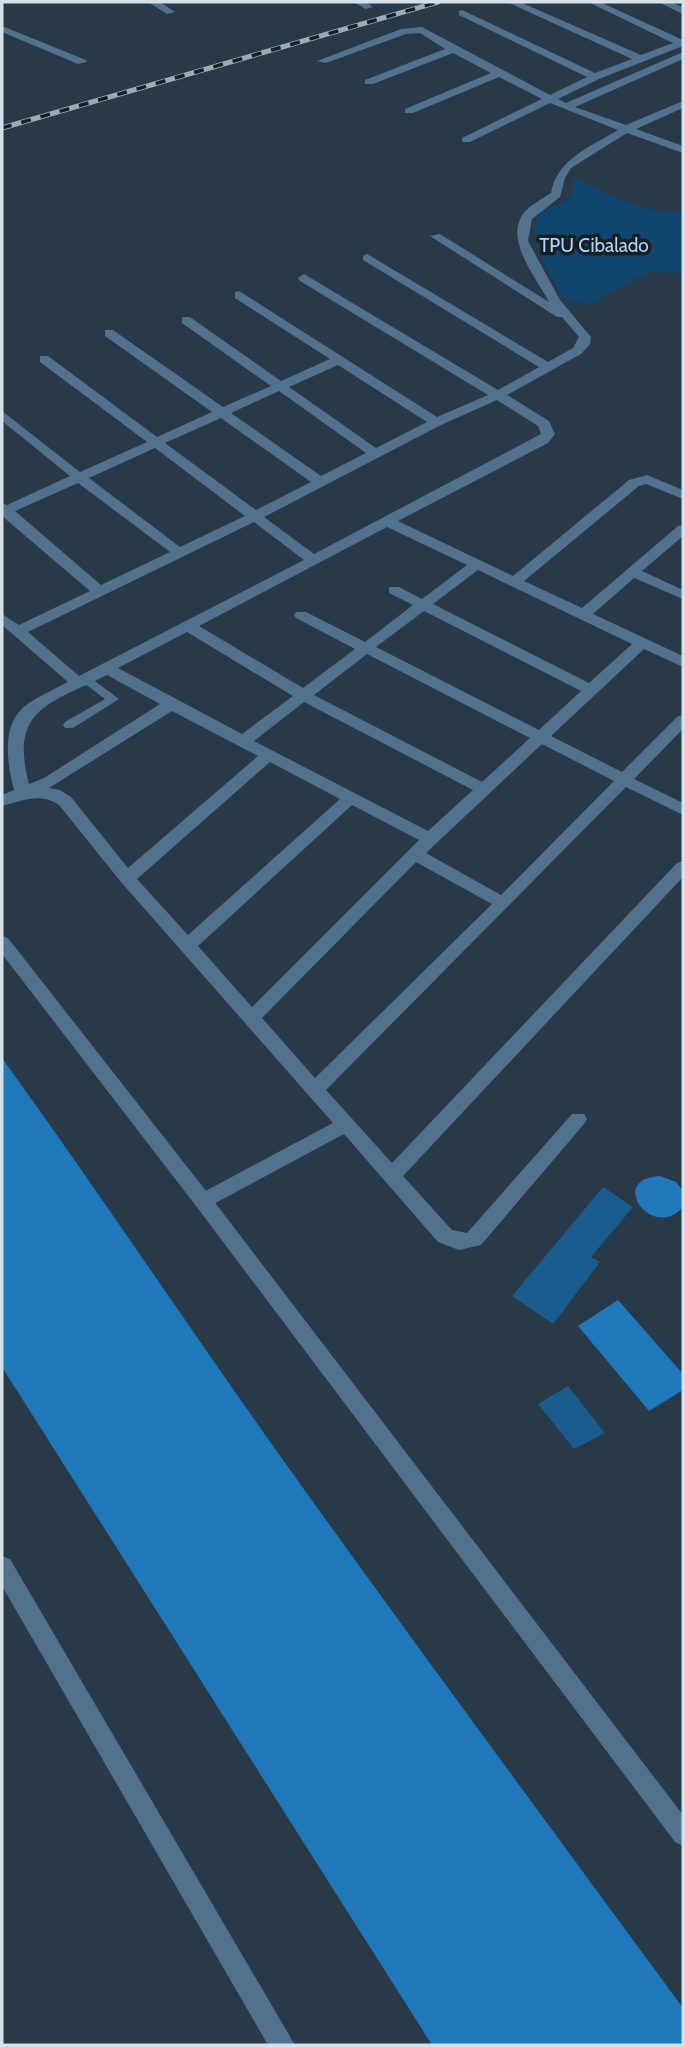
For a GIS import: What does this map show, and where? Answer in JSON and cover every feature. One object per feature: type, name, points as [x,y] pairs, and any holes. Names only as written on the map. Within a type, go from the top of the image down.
[{"type":"street","points":[[153,2],[170,12]]},
{"type":"street","points":[[512,2],[639,58]]},
{"type":"street","points":[[593,2],[683,43]]},
{"type":"street","points":[[663,2],[683,11]]},
{"type":"street","points":[[462,13],[595,77]]},
{"type":"street","points":[[2,29],[82,62]]},
{"type":"street","points":[[322,61],[415,29],[422,30],[453,50],[566,107],[683,150]]},
{"type":"street","points":[[661,34],[672,30]]},
{"type":"street","points":[[466,140],[595,77],[683,43]]},
{"type":"street","points":[[369,82],[453,50]]},
{"type":"street","points":[[566,107],[683,55]]},
{"type":"street","points":[[409,111],[499,74]]},
{"type":"street","points":[[567,318],[523,242],[526,218],[556,195],[559,178],[567,166],[625,130],[683,104]]},
{"type":"street","points":[[17,632],[255,516],[436,422],[496,396],[584,344],[579,328],[567,318],[436,236]]},
{"type":"street","points":[[368,258],[547,368]]},
{"type":"street","points":[[23,793],[13,749],[21,721],[31,708],[542,440],[548,434],[544,424],[304,278]]},
{"type":"street","points":[[239,295],[436,422]]},
{"type":"street","points":[[186,320],[375,453]]},
{"type":"street","points":[[109,333],[320,482]]},
{"type":"street","points":[[44,359],[312,559]]},
{"type":"street","points":[[100,592],[3,509],[156,444],[338,360]]},
{"type":"street","points":[[2,415],[178,552]]},
{"type":"street","points":[[515,581],[634,482],[647,479],[683,495]]},
{"type":"street","points":[[386,521],[585,613],[683,662]]},
{"type":"street","points":[[585,613],[681,534]]},
{"type":"street","points":[[243,741],[478,563]]},
{"type":"street","points":[[632,572],[683,595]]},
{"type":"street","points":[[394,590],[590,690]]},
{"type":"street","points":[[301,615],[683,810]]},
{"type":"street","points":[[2,618],[83,682]]},
{"type":"street","points":[[187,625],[304,696],[484,789]]},
{"type":"street","points":[[250,1019],[430,839],[643,642]]},
{"type":"street","points":[[108,669],[349,799],[430,839]]},
{"type":"street","points":[[2,801],[72,770],[171,704]]},
{"type":"street","points":[[314,1090],[503,904],[683,720]]},
{"type":"street","points":[[127,878],[269,755]]},
{"type":"street","points":[[23,793],[54,794],[65,800],[127,878],[444,1236],[456,1242],[466,1243],[474,1239],[578,1118]]},
{"type":"street","points":[[187,946],[349,799]]},
{"type":"street","points":[[416,855],[503,904]]},
{"type":"street","points":[[391,1176],[683,867]]},
{"type":"street","points":[[2,942],[683,1834]]},
{"type":"street","points":[[202,1201],[345,1125]]},
{"type":"street","points":[[2,1566],[282,2045]]},
{"type":"lane","points":[[69,725],[113,699],[83,682]]},
{"type":"green space","name":"TPU Cibalado","points":[[574,177],[613,197],[640,206],[683,212],[683,273],[649,272],[588,305],[562,297],[541,255],[535,232],[536,222],[541,213],[571,197]]},
{"type":"shaded area","points":[[2,1058],[278,1453],[683,2008],[683,2045],[432,2045],[2,1367]]},
{"type":"shaded area","points":[[660,1176],[676,1182],[683,1191],[683,1207],[671,1216],[659,1217],[648,1213],[640,1206],[636,1196],[637,1187],[644,1180]]},
{"type":"shaded area","points":[[618,1300],[683,1374],[683,1390],[649,1411],[578,1326]]},
{"type":"building","points":[[603,1187],[633,1207],[591,1257],[600,1262],[553,1324],[512,1296]]},
{"type":"building","points":[[568,1386],[605,1433],[574,1449],[538,1404]]},
{"type":"railway","points":[[2,128],[438,2]]}]
